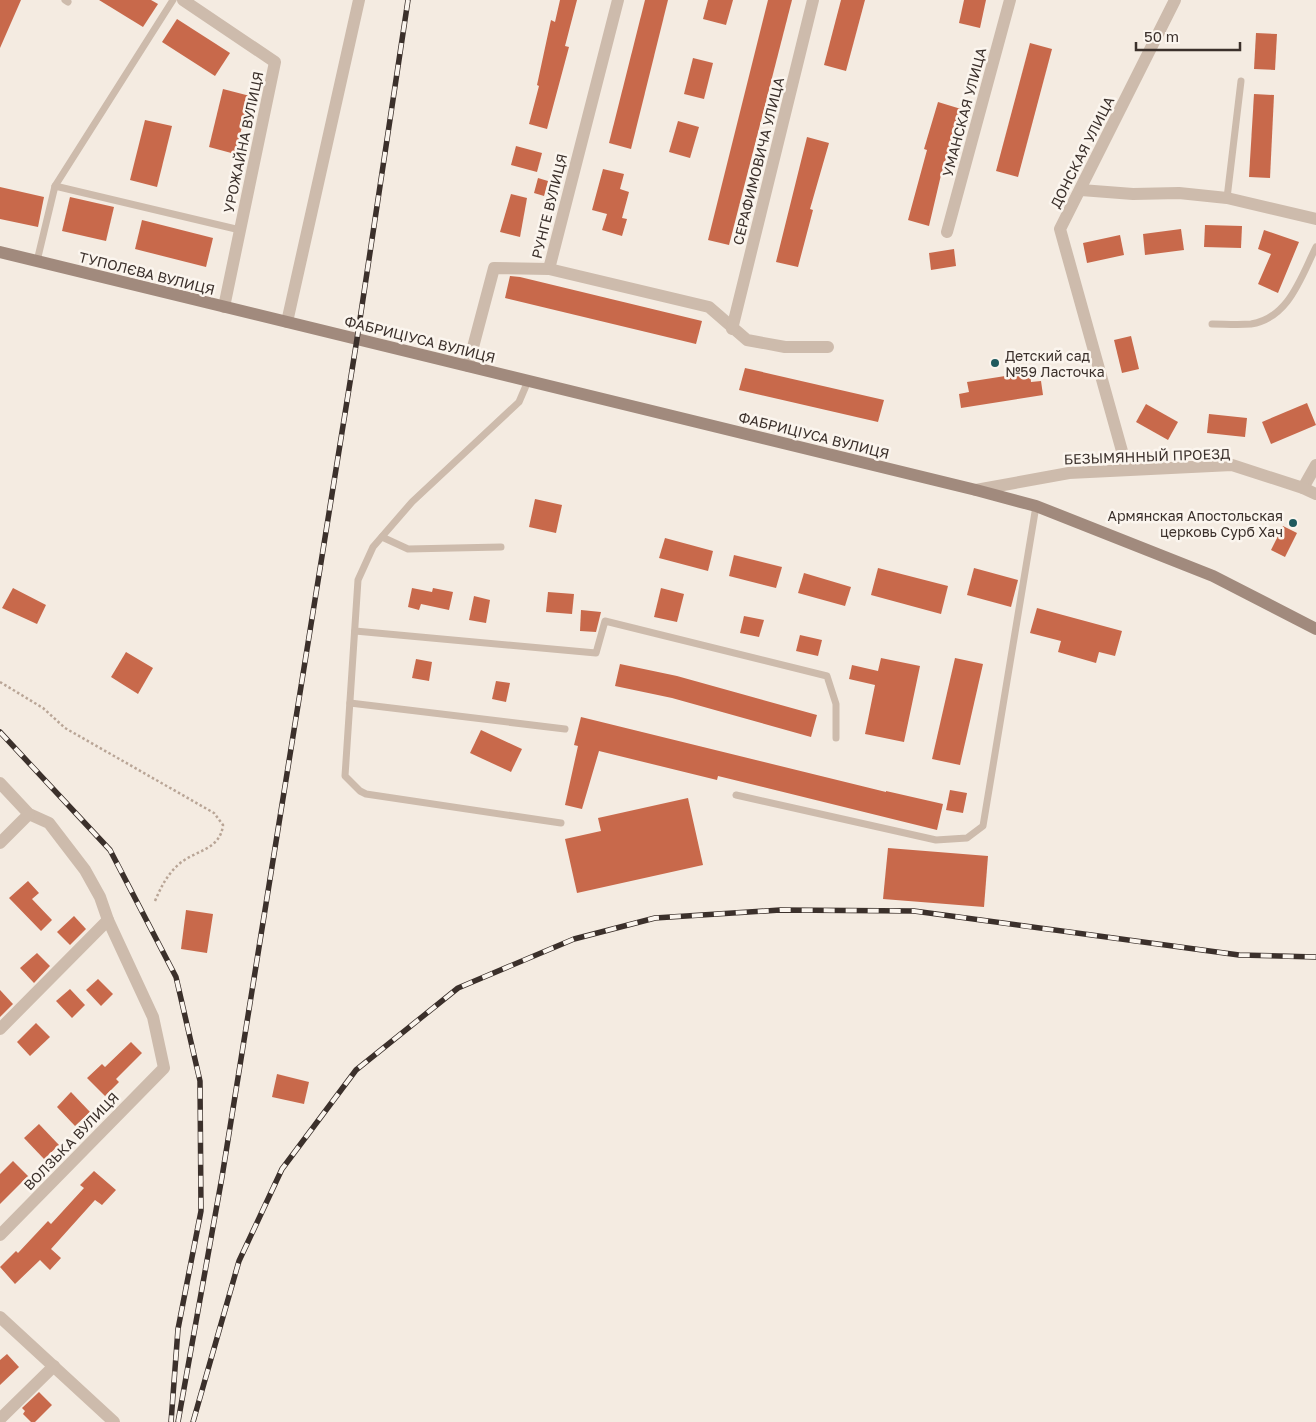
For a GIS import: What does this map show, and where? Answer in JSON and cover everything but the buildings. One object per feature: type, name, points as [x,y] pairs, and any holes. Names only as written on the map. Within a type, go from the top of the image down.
[{"type":"main road","name":"ТУПОЛЄВА ВУЛИЦЯ","points":[[0,252],[287,322]]},
{"type":"main road","name":"ФАБРИЦІУСА ВУЛИЦЯ","points":[[287,322],[1036,506],[1213,576],[1316,629]]},
{"type":"street","name":"УРОЖАЙНА ВУЛИЦЯ","points":[[183,0],[275,62],[224,307]]},
{"type":"street","points":[[287,322],[359,0]]},
{"type":"street","name":"РУНГЕ ВУЛИЦЯ","points":[[468,366],[494,268],[548,269],[618,0]]},
{"type":"street","name":"СЕРАФИМОВИЧА УЛИЦА","points":[[732,329],[813,0]]},
{"type":"street","name":"УМАНСКАЯ УЛИЦА","points":[[947,232],[1010,0]]},
{"type":"street","name":"ДОНСКАЯ УЛИЦА","points":[[1127,469],[1060,229],[1175,0]]},
{"type":"street","points":[[1081,190],[1227,198],[1316,219]]},
{"type":"street","points":[[548,269],[708,308],[748,340],[785,347],[828,347]]},
{"type":"street","name":"БЕЗЫМЯННЫЙ ПРОЕЗД","points":[[976,490],[1069,473],[1232,465],[1316,494]]},
{"type":"street","points":[[1303,488],[1316,465]]},
{"type":"street","points":[[0,783],[29,814],[49,823],[68,847],[100,897],[108,920],[0,1029]]},
{"type":"street","points":[[0,843],[29,814]]},
{"type":"street","name":"ВОЛЗЬКА ВУЛИЦЯ","points":[[0,1235],[164,1068],[153,1017],[108,920]]},
{"type":"street","points":[[0,1317],[114,1422]]},
{"type":"street","points":[[0,1419],[54,1366]]},
{"type":"lane","points":[[37,261],[55,186],[173,0]]},
{"type":"lane","points":[[1227,198],[1241,80]]},
{"type":"lane","points":[[55,186],[240,230]]},
{"type":"lane","points":[[1212,324],[1252,324],[1278,312],[1291,298],[1316,247]]},
{"type":"lane","points":[[528,381],[519,402],[412,502],[382,537],[373,548],[358,580],[345,776],[360,792],[561,823]]},
{"type":"lane","points":[[736,795],[936,840],[967,838],[983,826],[1036,506]]},
{"type":"lane","points":[[382,537],[408,549],[501,547]]},
{"type":"lane","points":[[355,631],[596,653],[605,621],[827,676],[836,704],[836,738]]},
{"type":"lane","points":[[350,703],[565,729]]},
{"type":"path","points":[[0,682],[42,708],[65,728],[214,813],[223,825],[222,836],[215,845],[179,863],[163,881],[155,901]]},
{"type":"railway","points":[[178,1422],[222,1177],[357,339],[408,0]]},
{"type":"railway","points":[[0,732],[110,850],[176,977],[200,1081],[201,1211],[178,1329],[171,1422]]},
{"type":"railway","points":[[193,1422],[239,1261],[282,1169],[356,1070],[458,988],[574,939],[655,918],[780,910],[914,911],[1239,955],[1316,957]]},
{"type":"place","name":"Детский сад №59 Ласточка","points":[[995,363]]},
{"type":"place","name":"Армянская Апостольская церковь Сурб Хач","points":[[1293,523]]}]
